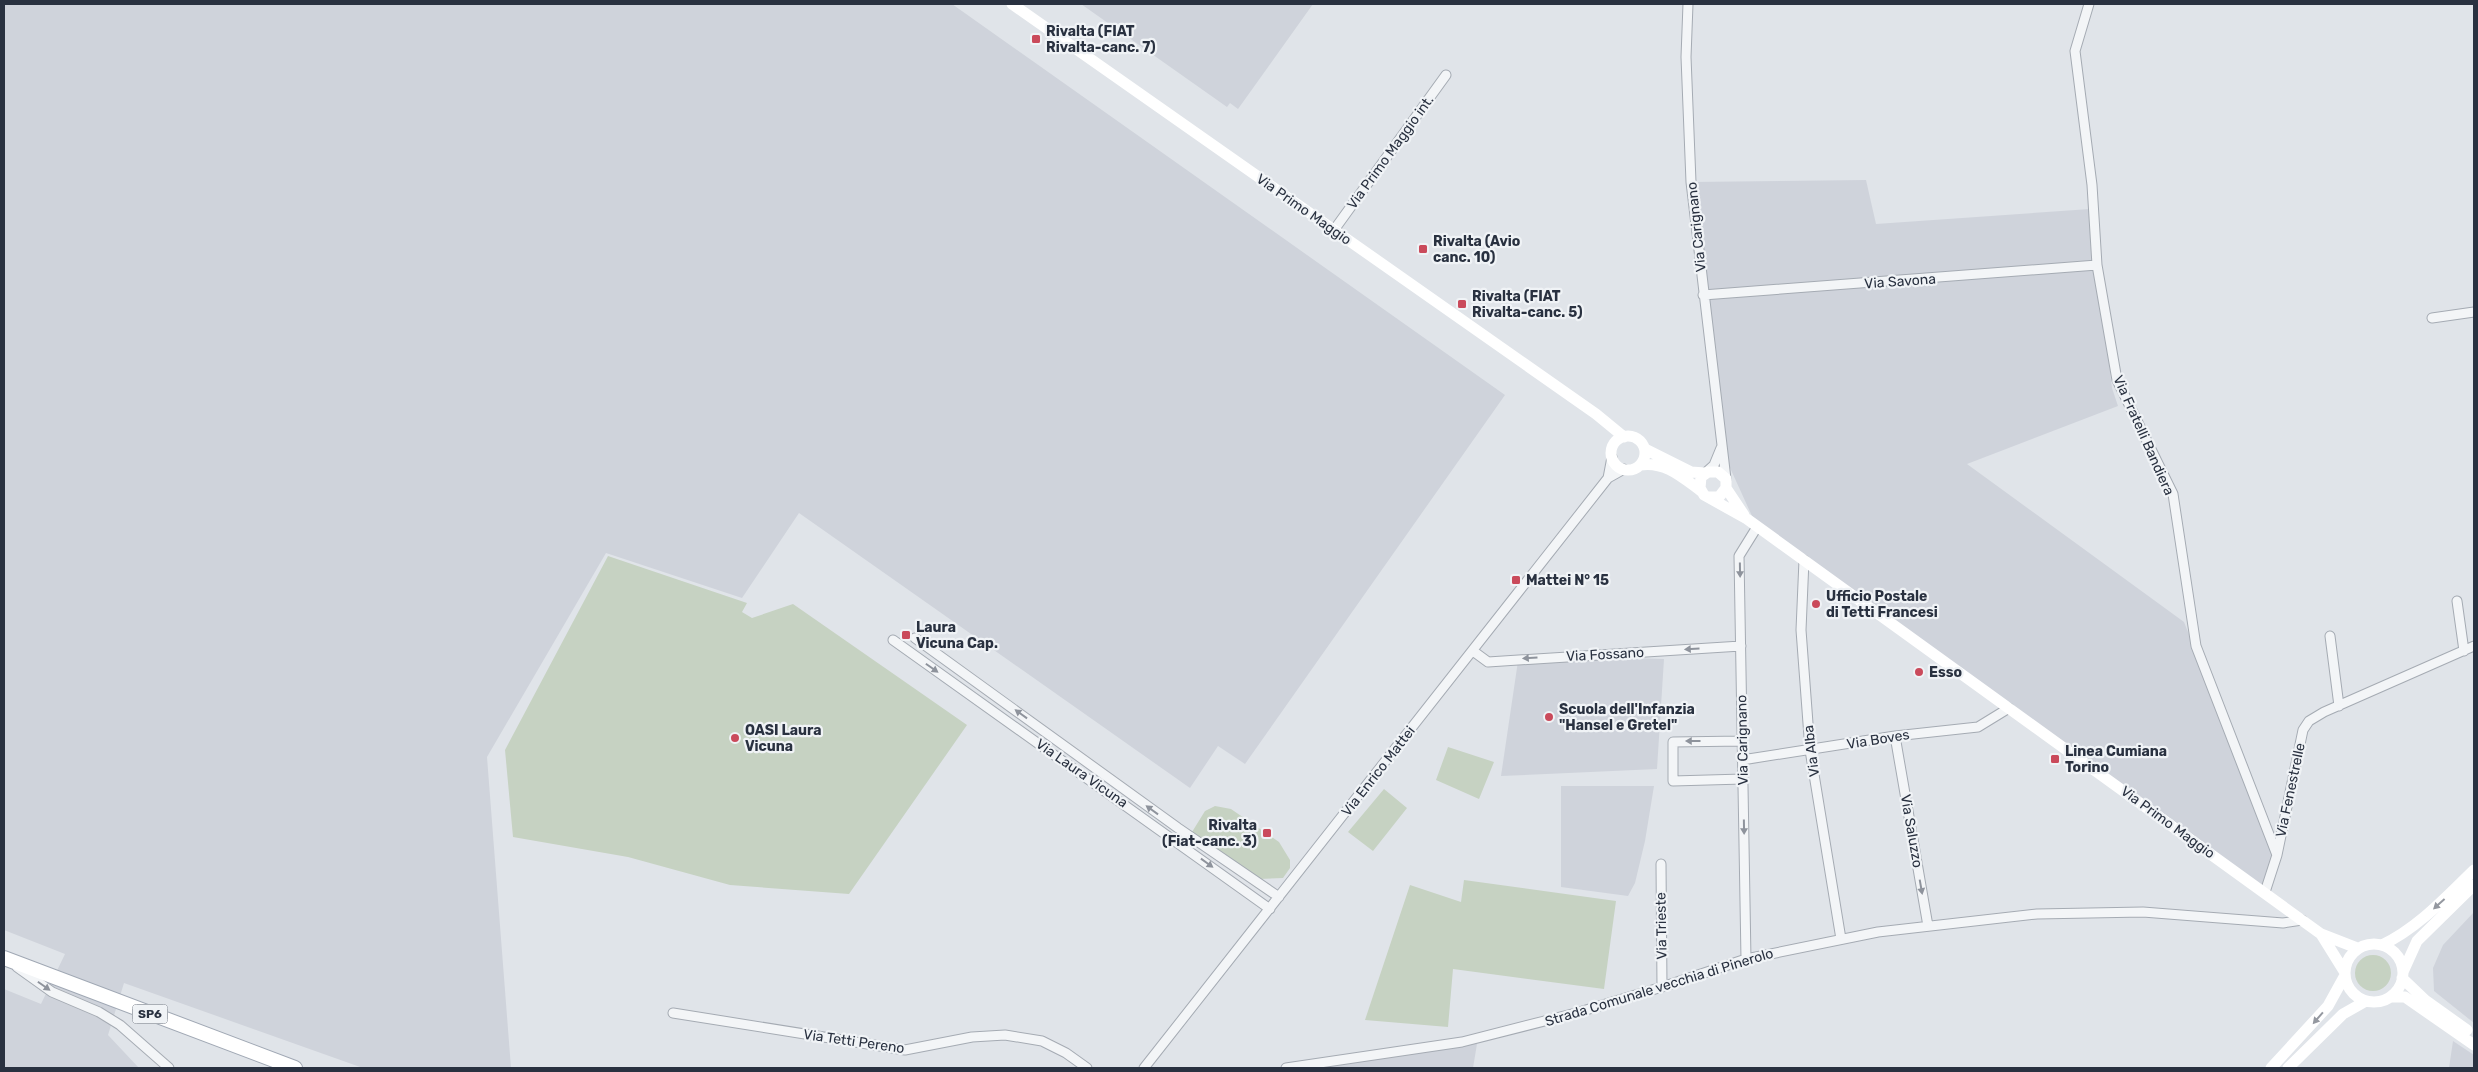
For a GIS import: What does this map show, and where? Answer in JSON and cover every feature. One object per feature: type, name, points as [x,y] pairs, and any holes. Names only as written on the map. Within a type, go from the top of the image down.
[{"type":"main road","name":"Via Primo Maggio","points":[[1012,4],[1596,414],[1624,437]]},
{"type":"main road","name":"Via Primo Maggio","points":[[1596,414],[1613,452]]},
{"type":"main road","points":[[1644,449],[1645,455],[1640,465],[1630,470],[1624,469],[1615,463],[1613,452],[1624,437],[1635,438],[1644,449],[1691,472],[1705,473],[1715,471],[1722,474],[1726,483],[1719,497],[1705,494],[1700,481],[1705,473]]},
{"type":"main road","name":"Via Primo Maggio","points":[[1640,465],[1659,464],[1678,474],[1705,494],[1747,519],[2321,934],[2357,948]]},
{"type":"main road","name":"Via Primo Maggio","points":[[1726,483],[1747,519]]},
{"type":"main road","points":[[2271,1068],[2328,1006],[2344,974],[2349,956],[2357,948],[2366,944],[2382,945],[2398,938],[2414,926],[2474,870]]},
{"type":"main road","points":[[2390,997],[2397,990],[2417,942],[2474,886]]},
{"type":"main road","name":"Via Primo Maggio","points":[[2321,934],[2344,974]]},
{"type":"main road","points":[[2382,945],[2396,954],[2403,975],[2426,1000],[2474,1035]]},
{"type":"main road","name":"SP6","points":[[4,958],[295,1068]]},
{"type":"main road","points":[[2344,974],[2351,992],[2366,1001],[2375,1002],[2390,997],[2405,997],[2474,1045]]},
{"type":"main road","points":[[2288,1068],[2343,1014],[2366,1001]]},
{"type":"street","name":"Via Carignano","points":[[1688,4],[1686,57],[1691,182],[1726,483]]},
{"type":"street","name":"Via Fratelli Bandiera","points":[[2089,4],[2074,51],[2092,186],[2097,265],[2117,380],[2173,494],[2196,646],[2277,855]]},
{"type":"street","name":"Via Primo Maggio int.","points":[[1334,230],[1446,74]]},
{"type":"street","name":"Via Savona","points":[[1703,295],[2097,265]]},
{"type":"street","points":[[2432,318],[2474,312]]},
{"type":"street","points":[[1705,473],[1714,465],[1721,448]]},
{"type":"street","name":"Via Enrico Mattei","points":[[1608,478],[1613,452]]},
{"type":"street","name":"Via Enrico Mattei","points":[[1147,1067],[1608,478],[1624,469]]},
{"type":"street","name":"Via Carignano","points":[[1746,959],[1739,556],[1757,526]]},
{"type":"street","name":"Via Alba","points":[[1804,560],[1801,630],[1810,750],[1841,939]]},
{"type":"street","points":[[2457,600],[2464,651]]},
{"type":"street","points":[[2330,636],[2339,706]]},
{"type":"street","name":"Via Laura Vicuna","points":[[915,638],[1178,828],[1279,897]]},
{"type":"street","name":"Via Laura Vicuna","points":[[893,640],[1270,909]]},
{"type":"street","name":"Via Fossano","points":[[1472,651],[1488,662],[1741,646]]},
{"type":"street","name":"Via Fenestrelle","points":[[2265,892],[2277,855],[2303,730],[2309,721],[2474,646]]},
{"type":"street","name":"Via Boves","points":[[1742,760],[1895,736],[1978,727],[2009,708]]},
{"type":"street","name":"Via Saluzzo","points":[[1895,736],[1928,926]]},
{"type":"street","points":[[1742,741],[1673,742],[1673,781],[1743,778]]},
{"type":"street","name":"Via Trieste","points":[[1661,864],[1662,988]]},
{"type":"street","name":"Strada Comunale vecchia di Pinerolo","points":[[1286,1068],[1462,1042],[1576,1013],[1662,988],[1746,959],[1841,939],[1928,926],[2036,914],[2143,912],[2283,923],[2302,920]]},
{"type":"street","points":[[4,958],[52,992],[99,1012],[120,1025],[169,1068]]},
{"type":"street","name":"Via Tetti Pereno","points":[[673,1013],[905,1050],[972,1036],[1005,1035],[1042,1041],[1066,1053],[1087,1068]]},
{"type":"shaded area","points":[[4,4],[952,4],[1505,395],[1245,764],[1218,746],[1190,788],[799,513],[742,598],[606,553],[487,757],[511,1068],[363,1068],[124,983],[108,1035],[139,1068],[4,1068],[4,989],[41,1004],[65,954],[4,930]]},
{"type":"shaded area","points":[[1081,4],[1313,4],[1238,109],[1230,103],[1227,107]]},
{"type":"shaded area","points":[[1866,180],[1876,224],[2090,209],[2112,388],[2118,406],[1967,464],[2184,622],[2277,855],[2265,892],[1757,527],[1721,448],[1691,182]]},
{"type":"shaded area","points":[[1595,657],[1664,659],[1657,769],[1501,776],[1518,661]]},
{"type":"shaded area","points":[[1561,786],[1654,786],[1645,841],[1635,883],[1628,896],[1561,887]]},
{"type":"shaded area","points":[[2474,912],[2474,1023],[2434,991],[2433,968],[2443,945]]},
{"type":"shaded area","points":[[2453,1041],[2474,1055],[2474,1068],[2449,1068]]},
{"type":"shaded area","points":[[1465,1044],[1477,1044],[1473,1068],[1300,1068]]},
{"type":"green space","name":"OASI Laura Vicuna","points":[[608,556],[747,603],[742,612],[752,618],[793,604],[967,725],[849,894],[730,885],[628,857],[513,837],[505,750]]},
{"type":"green space","points":[[1448,747],[1494,762],[1479,799],[1436,780]]},
{"type":"green space","points":[[1384,789],[1407,808],[1373,851],[1348,832]]},
{"type":"green space","points":[[1215,806],[1231,809],[1279,842],[1290,860],[1290,868],[1283,878],[1258,879],[1192,832],[1205,811]]},
{"type":"green space","points":[[1464,880],[1616,901],[1604,989],[1453,969],[1448,1027],[1365,1020],[1410,885],[1461,902]]},
{"type":"green space","points":[[2373,955],[2386,960],[2391,973],[2386,986],[2373,991],[2360,986],[2355,973],[2360,960]]},
{"type":"place","name":"Rivalta (FIAT Rivalta-canc. 7)","points":[[1036,39]]},
{"type":"place","name":"Rivalta (Avio canc. 10)","points":[[1423,249]]},
{"type":"place","name":"Rivalta (FIAT Rivalta-canc. 5)","points":[[1462,304]]},
{"type":"place","name":"Mattei N° 15","points":[[1516,580]]},
{"type":"place","name":"Ufficio Postale di Tetti Francesi","points":[[1816,604]]},
{"type":"place","name":"Laura Vicuna Cap.","points":[[906,635]]},
{"type":"place","name":"Esso","points":[[1919,672]]},
{"type":"place","name":"Scuola dell'Infanzia \"Hansel e Gretel\"","points":[[1549,717]]},
{"type":"place","name":"OASI Laura Vicuna","points":[[735,738]]},
{"type":"place","name":"Linea Cumiana Torino","points":[[2055,759]]},
{"type":"place","name":"Rivalta (Fiat-canc. 3)","points":[[1267,833]]}]
